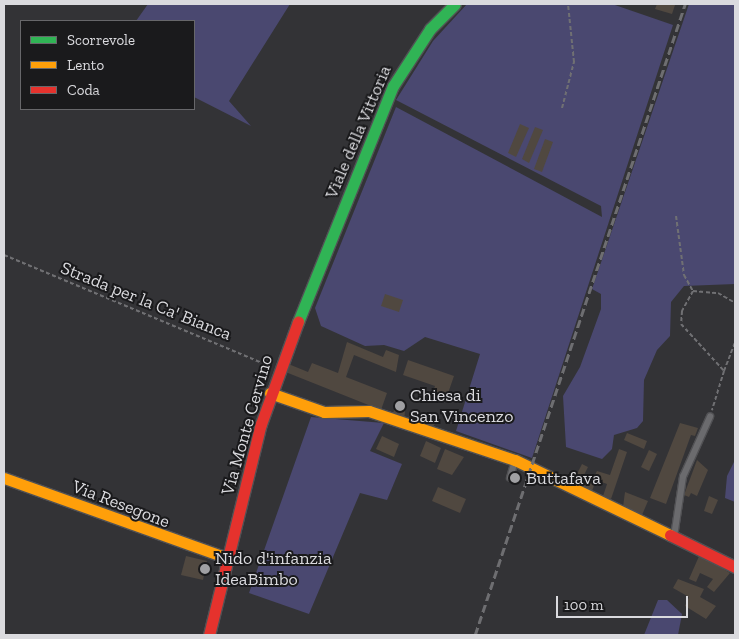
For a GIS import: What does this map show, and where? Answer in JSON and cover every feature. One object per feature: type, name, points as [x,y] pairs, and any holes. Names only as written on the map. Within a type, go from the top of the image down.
[{"type":"street","name":"Viale della Vittoria","points":[[336,230],[393,86],[430,29],[455,4]]},
{"type":"street","name":"Via Monte Cervino","points":[[209,635],[270,393],[336,230]]},
{"type":"street","points":[[270,393],[324,412],[369,411],[515,460],[735,567]]},
{"type":"street","name":"Via Resegone","points":[[4,478],[228,558]]},
{"type":"lane","points":[[674,536],[683,477],[710,417]]},
{"type":"lane","points":[[510,478],[515,460]]},
{"type":"path","points":[[562,108],[574,62],[568,4]]},
{"type":"path","points":[[676,216],[684,275],[693,291]]},
{"type":"path","name":"Strada per la Ca' Bianca","points":[[4,255],[279,370]]},
{"type":"path","points":[[693,291],[718,293],[735,303]]},
{"type":"path","points":[[693,291],[682,311],[681,324],[724,371]]},
{"type":"path","points":[[710,417],[735,343]]},
{"type":"shaded area","points":[[148,4],[290,4],[229,101],[251,126],[195,98],[195,20],[137,20]]},
{"type":"shaded area","points":[[467,4],[612,4],[673,25],[532,458],[456,431],[480,354],[425,337],[404,351],[384,345],[365,346],[321,326],[315,308],[396,107],[602,217],[601,206],[396,100],[433,41]]},
{"type":"shaded area","points":[[689,4],[735,4],[735,284],[684,286],[671,302],[670,336],[657,350],[644,380],[643,421],[637,428],[614,435],[612,449],[602,459],[566,447],[563,396],[580,367],[601,309],[601,294],[592,289]]},
{"type":"shaded area","points":[[311,417],[384,423],[370,451],[402,464],[387,500],[360,493],[309,614],[249,593]]},
{"type":"shaded area","points":[[735,460],[735,502],[725,498],[727,476]]},
{"type":"shaded area","points":[[658,600],[667,600],[682,614],[678,635],[644,635]]},
{"type":"building","points":[[657,4],[675,5],[672,14],[655,9]]},
{"type":"building","points":[[520,124],[529,128],[516,157],[508,153]]},
{"type":"building","points":[[535,127],[543,130],[529,163],[522,159]]},
{"type":"building","points":[[545,139],[553,142],[542,172],[534,169]]},
{"type":"building","points":[[385,294],[403,300],[399,312],[381,306]]},
{"type":"building","points":[[347,342],[383,357],[386,350],[399,355],[396,372],[354,355],[346,377],[387,393],[381,410],[283,371],[286,363],[308,372],[312,363],[338,373]]},
{"type":"building","points":[[408,360],[454,376],[445,402],[431,397],[435,386],[403,375]]},
{"type":"building","name":"Chiesa di San Vincenzo","points":[[399,400],[406,403],[404,420],[392,415]]},
{"type":"building","points":[[411,413],[435,423],[432,431],[408,421]]},
{"type":"building","points":[[680,423],[698,428],[695,436],[691,435],[666,504],[650,498]]},
{"type":"building","points":[[627,433],[647,441],[644,449],[624,440]]},
{"type":"building","points":[[382,436],[399,444],[394,457],[376,449]]},
{"type":"building","points":[[426,441],[441,448],[435,463],[420,456]]},
{"type":"building","points":[[445,449],[464,457],[452,475],[437,469]]},
{"type":"building","points":[[619,449],[627,452],[611,499],[603,496],[607,484],[596,480],[592,491],[573,482],[582,464],[588,467],[584,475],[593,479],[597,471],[610,475]]},
{"type":"building","points":[[649,450],[657,454],[649,471],[641,467]]},
{"type":"building","points":[[697,460],[708,470],[697,496],[691,493],[689,497],[684,495]]},
{"type":"building","points":[[438,487],[466,499],[460,513],[432,501]]},
{"type":"building","points":[[625,492],[648,501],[642,515],[623,507]]},
{"type":"building","points":[[709,496],[718,500],[712,514],[704,511]]},
{"type":"building","points":[[700,554],[730,573],[714,592],[707,587],[713,579],[700,573],[696,582],[689,579]]},
{"type":"building","points":[[186,556],[207,561],[203,580],[181,575]]},
{"type":"building","points":[[678,579],[704,589],[700,597],[716,606],[706,619],[685,606],[689,597],[673,588]]},
{"type":"railway","points":[[475,635],[685,4]]},
{"type":"traffic: fast","points":[[298,322],[393,86],[430,29],[455,4]]},
{"type":"traffic: slow","points":[[270,393],[324,412],[369,411],[515,460],[670,535]]},
{"type":"traffic: slow","points":[[4,478],[228,558]]},
{"type":"traffic: jam","points":[[209,635],[261,424],[298,322]]},
{"type":"traffic: jam","points":[[670,535],[735,567]]},
{"type":"place","name":"Chiesa di San Vincenzo","points":[[400,406]]},
{"type":"place","name":"Buttafava","points":[[515,478]]},
{"type":"place","name":"Nido d'infanzia IdeaBimbo","points":[[205,569]]}]
